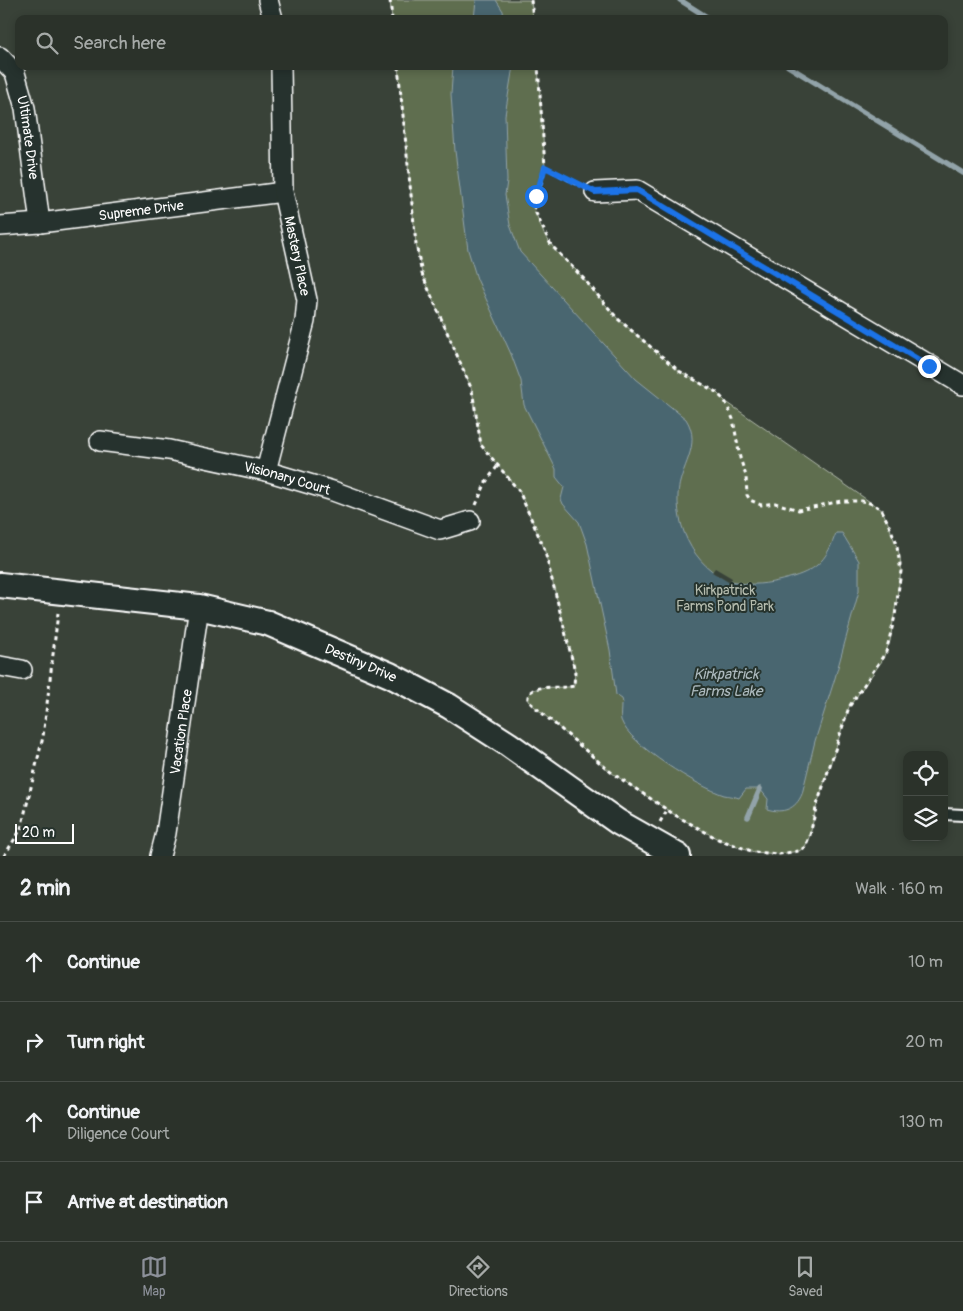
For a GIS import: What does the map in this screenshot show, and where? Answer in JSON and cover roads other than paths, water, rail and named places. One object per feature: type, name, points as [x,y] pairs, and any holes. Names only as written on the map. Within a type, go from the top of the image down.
[{"type":"street","points":[[268,0],[272,15]]},
{"type":"street","name":"Ultimate Drive","points":[[0,56],[15,73],[25,108],[40,223]]},
{"type":"street","name":"Mastery Place","points":[[266,471],[305,322],[307,300],[283,192],[281,70]]},
{"type":"street","points":[[595,192],[637,190],[963,385]]},
{"type":"street","name":"Supreme Drive","points":[[0,226],[40,223],[283,192]]},
{"type":"street","name":"Visionary Court","points":[[100,441],[169,450],[266,471],[333,491],[440,530],[470,521]]},
{"type":"street","name":"Destiny Drive","points":[[0,585],[199,607],[268,623],[390,675],[449,706],[508,744],[618,822],[678,856]]},
{"type":"street","name":"Vacation Place","points":[[160,856],[166,833],[199,607]]},
{"type":"street","points":[[0,666],[22,670]]},
{"type":"lane","points":[[948,814],[963,815]]},
{"type":"water","points":[[476,0],[496,0],[504,15],[474,15]]},
{"type":"water","name":"Kirkpatrick Farms Lake","points":[[453,70],[512,70],[505,115],[507,181],[505,195],[510,225],[520,252],[636,379],[686,419],[691,429],[692,438],[689,457],[679,485],[679,511],[688,541],[706,566],[718,575],[732,581],[748,584],[760,584],[793,577],[816,566],[821,561],[836,533],[842,533],[859,561],[859,591],[815,741],[802,794],[793,807],[778,811],[767,809],[768,799],[760,789],[746,789],[739,798],[724,795],[699,784],[666,764],[637,742],[621,720],[621,705],[623,703],[622,699],[616,695],[610,650],[587,544],[579,522],[563,504],[561,499],[564,487],[556,477],[556,469],[524,405],[521,381],[511,354],[477,279],[468,250],[455,151],[451,94]]},
{"type":"waterway","points":[[680,0],[704,15]]},
{"type":"waterway","points":[[795,70],[963,173]]},
{"type":"waterway","points":[[748,817],[760,789]]},
{"type":"park label","name":"Kirkpatrick Farms Pond Park","points":[[725,598]]}]
